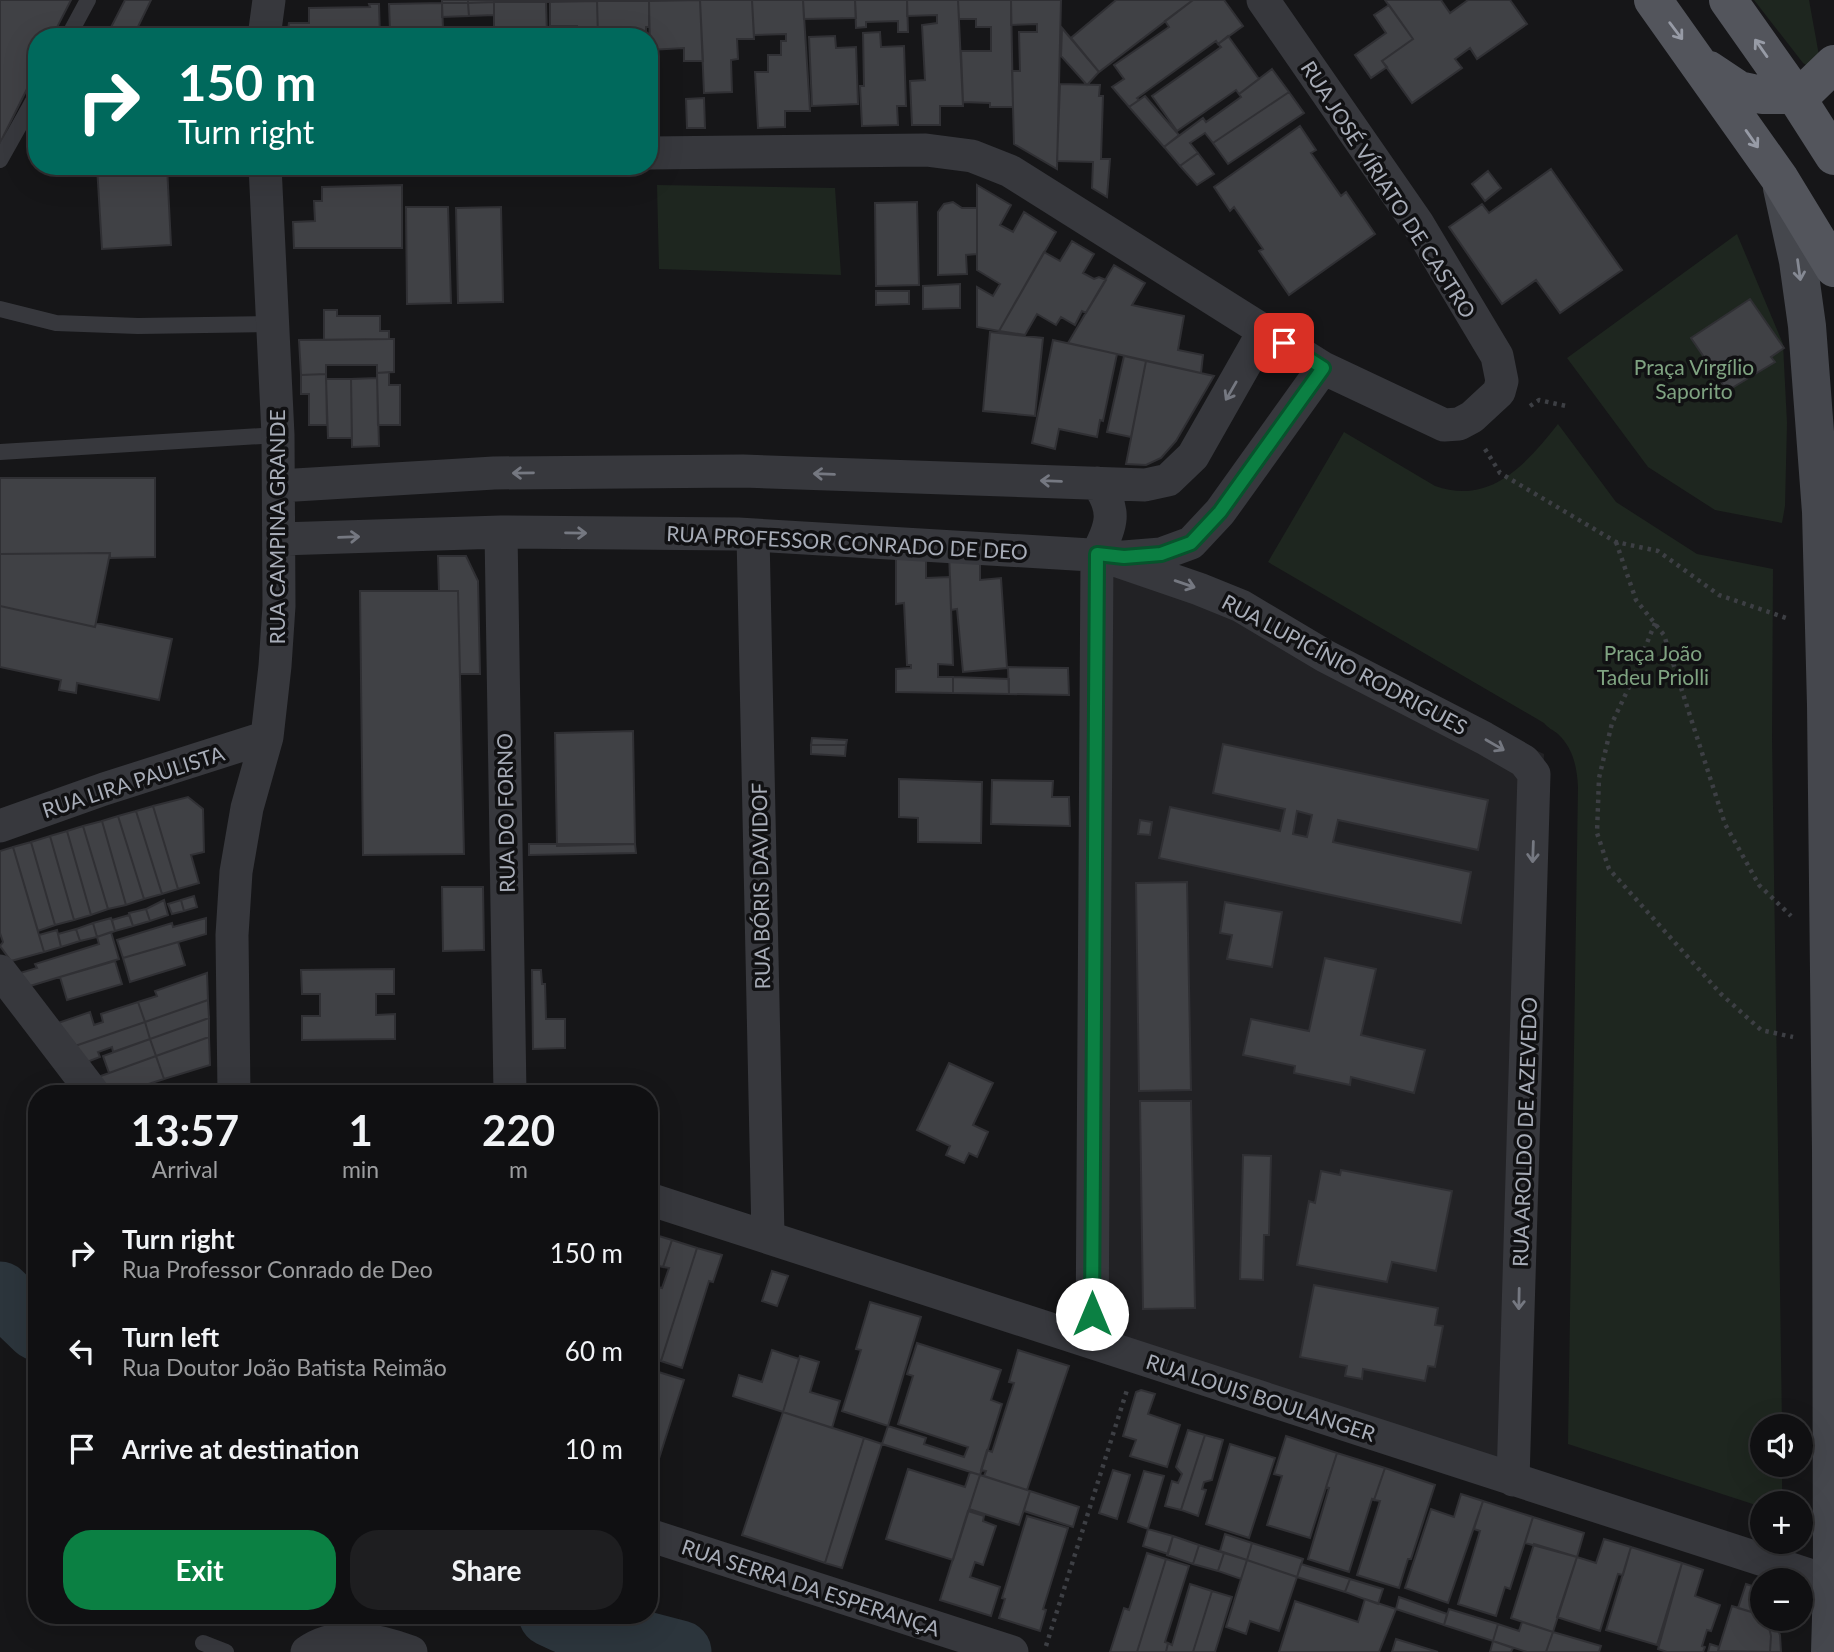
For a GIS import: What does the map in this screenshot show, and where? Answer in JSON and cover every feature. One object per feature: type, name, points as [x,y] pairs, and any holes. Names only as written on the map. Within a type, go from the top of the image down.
[{"type":"main road","points":[[1653,0],[1780,179],[1834,268]]},
{"type":"main road","points":[[1728,0],[1834,156]]},
{"type":"main road","points":[[1699,63],[1728,85],[1762,95],[1795,95],[1809,88],[1834,64]]},
{"type":"main road","points":[[1780,179],[1798,261],[1807,326],[1821,512],[1833,1149],[1833,1583],[1830,1652]]},
{"type":"street","points":[[265,28],[269,0]]},
{"type":"street","name":"RUA JOSÉ VÍRIATO DE CASTRO","points":[[1264,0],[1418,224],[1497,356],[1502,381],[1499,392],[1472,417],[1459,424],[1444,425],[1323,368]]},
{"type":"street","points":[[658,153],[926,150],[972,156],[1010,172],[1323,368]]},
{"type":"street","name":"RUA CAMPINA GRANDE","points":[[234,1085],[232,935],[236,872],[247,808],[267,737],[276,654],[281,539],[265,175]]},
{"type":"street","points":[[279,486],[494,473],[743,471],[1145,485],[1168,480],[1193,456],[1264,331]]},
{"type":"street","name":"RUA PROFESSOR CONRADO DE DEO","points":[[281,539],[501,532],[753,535],[1124,557],[1161,554],[1191,543],[1220,512],[1323,368]]},
{"type":"street","points":[[1092,1342],[1097,554],[1107,535],[1110,512],[1109,498],[1097,483]]},
{"type":"street","name":"RUA DO FORNO","points":[[501,532],[510,1085]]},
{"type":"street","name":"RUA BÓRIS DAVIDOF","points":[[753,535],[768,1236]]},
{"type":"street","name":"RUA LUPICÍNIO RODRIGUES","points":[[1097,554],[1241,606],[1325,656],[1524,761],[1534,774],[1535,783]]},
{"type":"street","name":"RUA LIRA PAULISTA","points":[[0,827],[104,789],[267,737]]},
{"type":"street","name":"RUA AROLDO DE AZEVEDO","points":[[1513,1480],[1535,783]]},
{"type":"street","points":[[0,971],[87,1085]]},
{"type":"street","name":"RUA LOUIS BOULANGER","points":[[658,1202],[1833,1583]]},
{"type":"street","name":"RUA SERRA DA ESPERANÇA","points":[[658,1538],[1012,1652]]},
{"type":"street","points":[[307,1652],[329,1641],[352,1639],[384,1642],[411,1652]]},
{"type":"lane","points":[[73,28],[88,0]]},
{"type":"lane","points":[[0,160],[28,110]]},
{"type":"lane","points":[[0,309],[56,323],[138,326],[272,324]]},
{"type":"lane","points":[[0,452],[278,435]]},
{"type":"lane","points":[[203,1643],[226,1652]]},
{"type":"path","points":[[1485,449],[1500,473],[1521,488],[1616,542],[1658,551],[1719,595],[1794,621]]},
{"type":"path","points":[[1616,542],[1636,600],[1664,635],[1724,824],[1759,885],[1797,922]]},
{"type":"path","points":[[1655,623],[1612,723],[1599,778],[1597,833],[1609,869],[1721,994],[1761,1030],[1807,1040],[1814,1050],[1830,1052]]},
{"type":"path","points":[[1044,1652],[1138,1356]]},
{"type":"shaded area","points":[[1097,554],[1544,754],[1513,1480],[1092,1342]]},
{"type":"green space","points":[[1754,0],[1809,0],[1820,61],[1814,70],[1803,63]]},
{"type":"green space","points":[[657,185],[835,188],[841,275],[659,269]]},
{"type":"green space","name":"Praça Virgílio Saporito","points":[[1737,234],[1783,344],[1787,423],[1785,506],[1782,523],[1715,510],[1648,467],[1567,358]]},
{"type":"green space","name":"Praça João Tadeu Priolli","points":[[1558,424],[1616,502],[1697,554],[1773,569],[1772,738],[1782,1414],[1750,1414],[1750,1477],[1782,1477],[1782,1491],[1750,1491],[1750,1503],[1568,1444],[1578,787],[1571,752],[1563,739],[1544,723],[1268,562],[1344,432],[1435,486],[1455,491],[1490,485],[1506,477],[1534,453]]},
{"type":"building","points":[[0,0],[71,0],[57,28],[28,28],[28,87],[0,143]]},
{"type":"building","points":[[125,0],[151,0],[137,28],[111,28]]},
{"type":"building","points":[[442,0],[468,0],[468,3],[442,3]]},
{"type":"building","points":[[468,0],[494,0],[494,2],[468,3]]},
{"type":"building","points":[[518,0],[519,2],[494,2]]},
{"type":"building","points":[[518,0],[545,0],[546,2],[519,2]]},
{"type":"building","points":[[545,0],[597,0],[597,1],[546,2]]},
{"type":"building","points":[[700,0],[703,61],[684,61],[684,48],[658,50],[658,28],[650,28],[649,1]]},
{"type":"building","points":[[700,0],[752,0],[754,39],[737,39],[738,59],[731,60],[732,92],[704,93]]},
{"type":"building","points":[[752,0],[803,0],[810,111],[785,111],[785,127],[758,128],[755,72],[768,72],[768,55],[781,55],[781,41],[786,41],[786,34],[754,35]]},
{"type":"building","points":[[803,0],[855,0],[856,18],[804,19]]},
{"type":"building","points":[[855,0],[907,0],[908,32],[898,32],[898,21],[866,22],[866,27],[856,28]]},
{"type":"building","points":[[907,0],[958,0],[963,106],[940,106],[940,125],[912,125],[910,81],[925,80],[922,25],[937,23],[937,15],[907,16]]},
{"type":"building","points":[[958,0],[1011,0],[1013,107],[990,107],[990,103],[963,102],[961,51],[991,51],[991,27],[976,27],[976,19],[959,19]]},
{"type":"building","points":[[1011,0],[1061,0],[1057,169],[1014,144],[1012,71],[1020,71],[1019,32],[1037,32],[1037,24],[1011,25]]},
{"type":"building","points":[[1116,0],[1193,0],[1099,72],[1071,38]]},
{"type":"building","points":[[1193,0],[1224,0],[1243,26],[1218,44],[1216,41],[1137,98],[1139,100],[1129,107],[1112,87],[1124,79],[1114,65],[1169,27],[1165,21]]},
{"type":"building","points":[[1385,0],[1441,0],[1450,13],[1468,0],[1510,0],[1527,24],[1477,59],[1470,48],[1455,59],[1462,68],[1412,103],[1382,61],[1413,39]]},
{"type":"building","points":[[550,1],[597,1],[598,28],[550,26]]},
{"type":"building","points":[[597,1],[649,1],[649,27],[598,28]]},
{"type":"building","points":[[494,2],[546,2],[547,28],[494,28]]},
{"type":"building","points":[[494,2],[494,15],[469,16],[468,3]]},
{"type":"building","points":[[442,3],[443,28],[390,28],[389,4]]},
{"type":"building","points":[[442,3],[468,3],[469,16],[442,17]]},
{"type":"building","points":[[369,4],[379,4],[380,28],[288,28],[289,23],[309,23],[309,8],[370,7]]},
{"type":"building","points":[[1389,5],[1413,39],[1382,61],[1387,67],[1371,78],[1355,55],[1386,33],[1374,15]]},
{"type":"building","points":[[1062,28],[1099,72],[1087,85],[1061,56]]},
{"type":"building","points":[[880,32],[881,47],[904,46],[906,106],[897,106],[898,125],[862,126],[860,86],[864,86],[863,33]]},
{"type":"building","points":[[835,36],[836,48],[856,47],[858,104],[812,106],[809,37]]},
{"type":"building","points":[[1228,36],[1259,79],[1239,94],[1236,90],[1177,131],[1152,96],[1221,47],[1218,44]]},
{"type":"building","points":[[1272,69],[1289,92],[1213,143],[1205,133],[1190,143],[1198,153],[1180,166],[1164,147],[1203,118],[1206,122],[1241,97],[1239,94]]},
{"type":"building","points":[[1060,84],[1100,85],[1099,96],[1103,96],[1101,159],[1110,159],[1107,197],[1092,188],[1093,162],[1057,161]]},
{"type":"building","points":[[1289,92],[1304,113],[1228,164],[1213,143]]},
{"type":"building","points":[[1145,96],[1179,135],[1164,147],[1129,107]]},
{"type":"building","points":[[704,98],[705,128],[687,128],[686,99]]},
{"type":"building","points":[[1300,126],[1316,150],[1311,153],[1341,196],[1346,192],[1375,234],[1289,295],[1259,251],[1263,249],[1234,207],[1230,211],[1214,187]]},
{"type":"building","points":[[1198,153],[1214,174],[1197,185],[1180,166]]},
{"type":"building","points":[[1551,169],[1622,270],[1560,313],[1536,280],[1502,304],[1449,227],[1482,204],[1489,213]]},
{"type":"building","points":[[1488,171],[1501,188],[1485,201],[1472,184]]},
{"type":"building","points":[[98,175],[167,175],[171,245],[102,249]]},
{"type":"building","points":[[402,185],[402,248],[294,248],[293,222],[315,221],[314,201],[322,201],[322,187]]},
{"type":"building","points":[[977,185],[1011,205],[1000,225],[1013,232],[1024,212],[1056,232],[999,331],[977,327],[977,287],[993,296],[1000,284],[977,270]]},
{"type":"building","points":[[917,202],[919,285],[876,286],[875,203]]},
{"type":"building","points":[[953,202],[962,208],[977,208],[977,254],[966,255],[967,274],[938,275],[938,212],[944,204]]},
{"type":"building","points":[[406,207],[448,207],[451,303],[407,304]]},
{"type":"building","points":[[501,207],[503,302],[458,303],[456,208]]},
{"type":"building","points":[[1072,241],[1094,254],[1083,273],[1094,279],[1099,277],[1106,280],[1086,313],[1082,311],[1075,325],[1061,317],[1056,325],[1037,314],[1025,335],[999,331],[1044,252],[1060,261]]},
{"type":"building","points":[[1114,265],[1145,283],[1132,305],[1184,316],[1178,350],[1203,355],[1201,373],[1068,343]]},
{"type":"building","points":[[960,284],[960,308],[923,309],[923,286]]},
{"type":"building","points":[[876,291],[909,291],[909,304],[876,305]]},
{"type":"building","points":[[1750,299],[1784,348],[1771,357],[1775,362],[1727,391],[1691,338]]},
{"type":"building","points":[[324,310],[337,310],[337,316],[380,316],[380,331],[389,331],[389,339],[324,340]]},
{"type":"building","points":[[990,332],[1043,338],[1035,416],[983,411]]},
{"type":"building","points":[[394,339],[394,372],[377,373],[377,365],[326,365],[326,374],[301,375],[299,340]]},
{"type":"building","points":[[1053,340],[1117,354],[1097,437],[1059,429],[1055,449],[1032,443]]},
{"type":"building","points":[[1124,356],[1146,361],[1131,437],[1107,432]]},
{"type":"building","points":[[1146,361],[1214,376],[1176,441],[1161,458],[1146,465],[1126,464]]},
{"type":"building","points":[[389,372],[389,385],[400,385],[400,425],[378,425],[377,373]]},
{"type":"building","points":[[326,374],[327,425],[309,425],[309,394],[301,394],[301,375]]},
{"type":"building","points":[[377,378],[379,446],[352,447],[351,379]]},
{"type":"building","points":[[326,379],[351,379],[352,438],[328,438]]},
{"type":"building","points":[[0,478],[155,478],[155,557],[110,558],[110,553],[0,554]]},
{"type":"building","points":[[926,551],[926,578],[950,577],[953,665],[938,664],[938,677],[953,677],[953,693],[896,692],[896,669],[911,668],[911,665],[907,665],[904,603],[896,604],[896,552]]},
{"type":"building","points":[[949,551],[980,553],[980,580],[1001,578],[1007,668],[963,672],[957,609],[951,610]]},
{"type":"building","points":[[110,553],[95,627],[0,606],[0,554]]},
{"type":"building","points":[[438,556],[466,556],[478,581],[480,674],[460,674],[458,591],[439,591]]},
{"type":"building","points":[[360,591],[458,591],[464,854],[363,855]]},
{"type":"building","points":[[0,606],[95,627],[96,623],[172,639],[159,700],[77,683],[76,693],[59,690],[61,680],[0,667]]},
{"type":"building","points":[[1008,667],[1068,668],[1069,695],[1009,694]]},
{"type":"building","points":[[953,677],[1009,679],[1009,694],[953,693]]},
{"type":"building","points":[[633,731],[635,844],[557,846],[555,733]]},
{"type":"building","points":[[812,738],[847,740],[846,745],[811,745]]},
{"type":"building","points":[[1223,744],[1488,800],[1478,850],[1338,820],[1333,842],[1471,872],[1461,923],[1159,858],[1170,807],[1280,831],[1285,809],[1213,793]],"holes":[[[1297,811],[1312,815],[1307,837],[1293,834]]]},
{"type":"building","points":[[811,745],[846,745],[845,756],[811,754]]},
{"type":"building","points":[[899,779],[982,782],[981,843],[918,842],[918,818],[899,817]]},
{"type":"building","points":[[992,780],[1053,781],[1052,797],[1069,797],[1070,826],[991,824]]},
{"type":"building","points":[[188,797],[203,809],[204,852],[191,855],[199,883],[178,889],[153,806]]},
{"type":"building","points":[[153,806],[178,889],[162,894],[136,811]]},
{"type":"building","points":[[136,811],[162,894],[144,899],[118,816]]},
{"type":"building","points":[[118,816],[144,899],[126,905],[102,821]]},
{"type":"building","points":[[1140,820],[1152,822],[1150,835],[1138,834]]},
{"type":"building","points":[[102,821],[126,905],[108,909],[83,826]]},
{"type":"building","points":[[83,826],[108,909],[91,915],[67,831]]},
{"type":"building","points":[[67,831],[91,915],[74,920],[50,836]]},
{"type":"building","points":[[50,836],[74,920],[55,925],[31,842]]},
{"type":"building","points":[[31,842],[55,925],[38,931],[13,847]]},
{"type":"building","points":[[529,844],[635,844],[636,853],[529,855]]},
{"type":"building","points":[[13,847],[44,952],[11,961],[0,946],[3,942],[0,933],[0,851]]},
{"type":"building","points":[[1187,882],[1191,1090],[1139,1091],[1136,883]]},
{"type":"building","points":[[442,887],[483,887],[484,950],[443,951]]},
{"type":"building","points":[[194,896],[197,907],[184,911],[181,900]]},
{"type":"building","points":[[164,900],[168,915],[150,921],[146,909]]},
{"type":"building","points":[[181,900],[184,911],[172,914],[168,904]]},
{"type":"building","points":[[1225,902],[1282,912],[1272,967],[1227,959],[1232,935],[1220,933]]},
{"type":"building","points":[[146,909],[150,921],[133,926],[129,913]]},
{"type":"building","points":[[129,915],[133,926],[115,931],[112,920]]},
{"type":"building","points":[[111,918],[115,931],[97,937],[93,923]]},
{"type":"building","points":[[206,918],[206,934],[123,958],[117,940],[172,923],[173,927]]},
{"type":"building","points":[[93,923],[97,937],[80,941],[76,929]]},
{"type":"building","points":[[76,929],[80,941],[61,947],[58,934]]},
{"type":"building","points":[[57,930],[61,947],[44,952],[39,935]]},
{"type":"building","points":[[111,932],[119,959],[30,986],[20,973],[37,968],[35,964],[99,944],[97,937]]},
{"type":"building","points":[[178,942],[185,965],[130,982],[123,958]]},
{"type":"building","points":[[1325,958],[1376,969],[1361,1035],[1425,1050],[1414,1093],[1351,1077],[1350,1085],[1294,1073],[1295,1066],[1243,1055],[1251,1019],[1309,1031]]},
{"type":"building","points":[[115,961],[122,984],[67,1000],[60,977]]},
{"type":"building","points":[[394,969],[394,994],[376,994],[376,1015],[395,1014],[395,1039],[302,1040],[302,1016],[320,1016],[320,994],[302,994],[301,970]]},
{"type":"building","points":[[532,970],[541,970],[542,984],[545,984],[546,1019],[565,1019],[565,1048],[533,1049]]},
{"type":"building","points":[[207,973],[208,1000],[145,1022],[138,1002],[157,996],[155,991]]},
{"type":"building","points":[[208,1000],[209,1018],[150,1039],[145,1022]]},
{"type":"building","points":[[138,1002],[145,1022],[75,1046],[58,1023],[90,1012],[94,1025],[103,1022],[101,1014]]},
{"type":"building","points":[[209,1018],[209,1037],[156,1056],[150,1039]]},
{"type":"building","points":[[145,1022],[150,1039],[113,1052],[112,1047],[98,1052],[100,1057],[87,1062],[75,1046]]},
{"type":"building","points":[[209,1037],[210,1065],[164,1079],[156,1056]]},
{"type":"building","points":[[150,1039],[156,1056],[109,1073],[103,1056]]},
{"type":"building","points":[[156,1056],[164,1079],[145,1085],[104,1085],[98,1077]]},
{"type":"building","points":[[949,1063],[993,1083],[973,1125],[988,1132],[977,1157],[969,1153],[964,1163],[946,1155],[950,1146],[917,1130]]},
{"type":"building","points":[[1140,1101],[1191,1101],[1195,1308],[1143,1309]]},
{"type":"building","points":[[1243,1155],[1271,1156],[1269,1235],[1264,1235],[1263,1280],[1240,1279]]},
{"type":"building","points":[[1341,1170],[1452,1191],[1436,1271],[1392,1262],[1387,1282],[1297,1265],[1309,1201],[1315,1203],[1321,1171],[1340,1175]]},
{"type":"building","points":[[658,1236],[672,1240],[663,1267],[659,1266],[658,1269]]},
{"type":"building","points":[[672,1240],[697,1248],[661,1361],[658,1360],[658,1287],[662,1288],[669,1268],[663,1267]]},
{"type":"building","points":[[697,1248],[722,1255],[713,1282],[709,1281],[682,1368],[661,1361]]},
{"type":"building","points":[[772,1271],[788,1276],[777,1306],[762,1301]]},
{"type":"building","points":[[1314,1285],[1438,1308],[1435,1325],[1443,1326],[1435,1367],[1428,1366],[1425,1381],[1363,1369],[1362,1379],[1345,1376],[1347,1366],[1300,1357]]},
{"type":"building","points":[[870,1302],[921,1317],[888,1426],[842,1411],[861,1350],[856,1349]]},
{"type":"building","points":[[917,1343],[1001,1370],[991,1400],[1002,1404],[980,1475],[882,1444],[888,1426],[926,1438],[924,1444],[964,1457],[968,1447],[898,1424],[913,1376],[907,1374]]},
{"type":"building","points":[[772,1350],[799,1359],[783,1412],[733,1396],[739,1375],[762,1382]]},
{"type":"building","points":[[1018,1350],[1069,1366],[1027,1490],[984,1476],[986,1471],[981,1470],[987,1450],[992,1452],[1014,1383],[1009,1382]]},
{"type":"building","points":[[800,1356],[819,1362],[810,1392],[840,1401],[832,1428],[783,1412]]},
{"type":"building","points":[[658,1372],[684,1380],[658,1462]]},
{"type":"building","points":[[1141,1390],[1155,1394],[1148,1414],[1180,1425],[1167,1467],[1130,1456],[1136,1440],[1123,1436],[1136,1392]]},
{"type":"building","points":[[783,1412],[864,1438],[825,1563],[742,1535]]},
{"type":"building","points":[[1188,1430],[1205,1435],[1181,1510],[1165,1506],[1172,1481],[1178,1483],[1182,1474],[1176,1467]]},
{"type":"building","points":[[1205,1435],[1223,1440],[1212,1480],[1204,1482],[1202,1489],[1206,1490],[1198,1516],[1181,1510]]},
{"type":"building","points":[[1286,1436],[1337,1453],[1310,1538],[1267,1525],[1282,1476],[1274,1474]]},
{"type":"building","points":[[864,1438],[882,1444],[842,1568],[825,1563]]},
{"type":"building","points":[[1230,1444],[1275,1458],[1249,1538],[1206,1524]]},
{"type":"building","points":[[1337,1453],[1385,1468],[1374,1500],[1372,1499],[1349,1572],[1308,1559]]},
{"type":"building","points":[[1385,1468],[1435,1485],[1399,1588],[1357,1575],[1380,1501],[1374,1500]]},
{"type":"building","points":[[908,1469],[965,1487],[970,1472],[980,1475],[953,1560],[886,1539]]},
{"type":"building","points":[[1113,1470],[1130,1475],[1117,1519],[1099,1513]]},
{"type":"building","points":[[1144,1471],[1164,1476],[1148,1529],[1128,1522]]},
{"type":"building","points":[[980,1475],[1030,1491],[1019,1525],[969,1509]]},
{"type":"building","points":[[1030,1491],[1079,1507],[1073,1527],[1024,1511]]},
{"type":"building","points":[[1461,1494],[1483,1501],[1448,1603],[1405,1588],[1431,1509],[1454,1517]]},
{"type":"building","points":[[1483,1501],[1533,1517],[1510,1589],[1505,1587],[1496,1616],[1458,1604],[1480,1531],[1474,1529]]},
{"type":"building","points":[[968,1511],[984,1516],[983,1521],[996,1526],[983,1565],[975,1562],[970,1577],[1000,1587],[991,1616],[940,1600]]},
{"type":"building","points":[[1027,1516],[1068,1528],[1043,1609],[1046,1610],[1040,1631],[999,1618],[1005,1599],[1002,1598]]},
{"type":"building","points":[[1533,1517],[1584,1533],[1577,1557],[1525,1543]]},
{"type":"building","points":[[1148,1529],[1173,1536],[1168,1554],[1143,1546]]},
{"type":"building","points":[[1225,1534],[1252,1543],[1247,1560],[1220,1551]]},
{"type":"building","points":[[1173,1536],[1199,1545],[1193,1564],[1167,1555]]},
{"type":"building","points":[[1604,1539],[1631,1547],[1623,1575],[1618,1574],[1600,1631],[1557,1617],[1577,1557],[1596,1563]]},
{"type":"building","points":[[1252,1543],[1303,1559],[1297,1577],[1247,1560]]},
{"type":"building","points":[[1534,1544],[1577,1557],[1553,1632],[1511,1618]]},
{"type":"building","points":[[1199,1545],[1224,1553],[1218,1571],[1193,1564]]},
{"type":"building","points":[[1631,1547],[1682,1563],[1657,1645],[1606,1630]]},
{"type":"building","points":[[1147,1553],[1166,1559],[1137,1652],[1110,1652],[1124,1608],[1129,1610]]},
{"type":"building","points":[[1224,1553],[1247,1560],[1241,1579],[1218,1571]]},
{"type":"building","points":[[1166,1559],[1189,1566],[1165,1642],[1168,1643],[1166,1652],[1137,1652]]},
{"type":"building","points":[[1247,1560],[1297,1577],[1279,1631],[1250,1621],[1246,1634],[1226,1627]]},
{"type":"building","points":[[1682,1563],[1703,1570],[1695,1596],[1720,1605],[1711,1631],[1707,1630],[1703,1652],[1667,1652],[1658,1649]]},
{"type":"building","points":[[1301,1564],[1350,1579],[1345,1592],[1297,1577]]},
{"type":"building","points":[[1350,1579],[1383,1589],[1378,1604],[1345,1592]]},
{"type":"building","points":[[1190,1584],[1212,1591],[1193,1652],[1166,1652],[1168,1643],[1172,1645]]},
{"type":"building","points":[[1746,1584],[1750,1585],[1750,1612],[1738,1608]]},
{"type":"building","points":[[1212,1591],[1232,1597],[1215,1652],[1193,1652]]},
{"type":"building","points":[[1399,1597],[1447,1614],[1444,1625],[1396,1609]]},
{"type":"building","points":[[1365,1599],[1396,1609],[1379,1652],[1279,1652],[1295,1601],[1358,1622]]},
{"type":"building","points":[[1732,1606],[1750,1612],[1750,1631],[1770,1631],[1770,1652],[1718,1651]]},
{"type":"building","points":[[1449,1609],[1498,1624],[1493,1641],[1444,1625]]},
{"type":"building","points":[[1522,1622],[1553,1632],[1546,1652],[1527,1652],[1493,1641],[1498,1624],[1519,1631]]},
{"type":"building","points":[[1770,1631],[1778,1631],[1781,1652],[1770,1652]]},
{"type":"building","points":[[1553,1632],[1601,1646],[1599,1652],[1546,1652]]},
{"type":"building","points":[[1396,1639],[1438,1652],[1392,1652]]},
{"type":"building","points":[[1493,1641],[1513,1648],[1511,1652],[1490,1652]]},
{"type":"building","points":[[1710,1644],[1719,1647],[1718,1651],[1722,1652],[1708,1652]]},
{"type":"waterway","points":[[0,1293],[28,1320]]},
{"type":"waterway","points":[[573,1624],[680,1652]]},
{"type":"route","points":[[1092,1314],[1097,554],[1124,557],[1161,554],[1191,543],[1220,512],[1323,368],[1284,343]]}]
